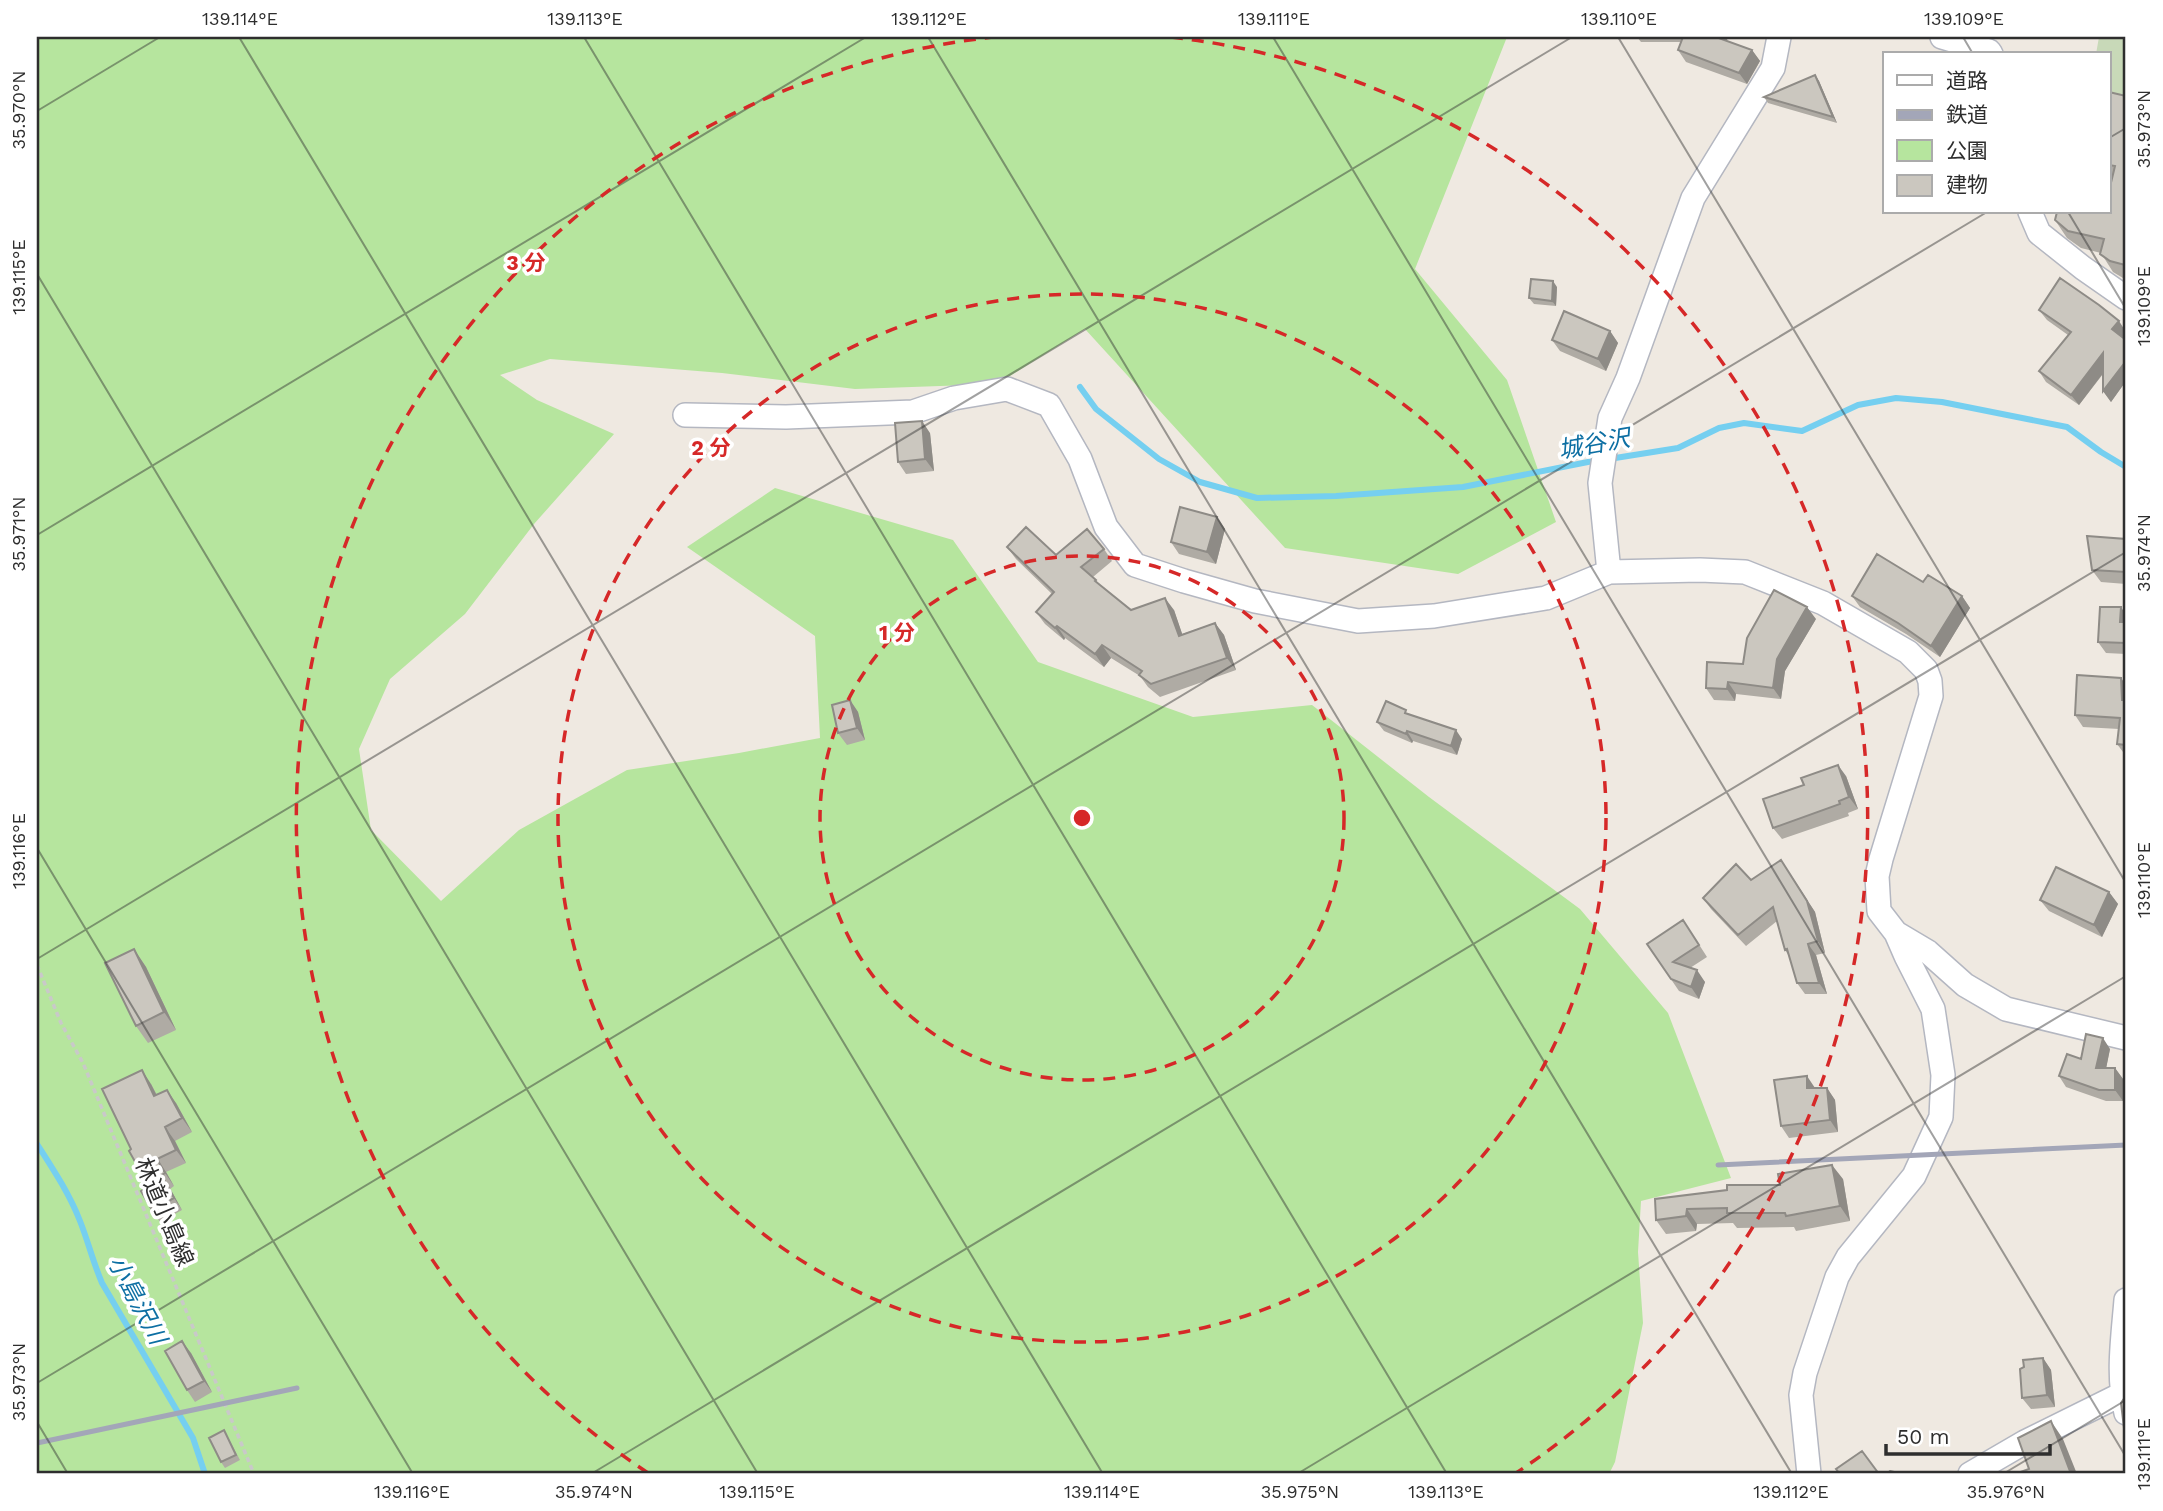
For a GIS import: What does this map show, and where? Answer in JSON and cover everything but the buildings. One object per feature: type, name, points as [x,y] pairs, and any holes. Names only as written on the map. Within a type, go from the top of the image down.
[{"type":"street","points":[[1608,567],[1600,484],[1610,418],[1628,378],[1693,198],[1773,68],[1779,37]]},
{"type":"street","points":[[1942,37],[1990,52]]},
{"type":"street","points":[[2031,214],[2039,233],[2126,298]]},
{"type":"street","points":[[685,415],[786,417],[913,412],[954,398],[1007,389],[1049,405],[1080,458],[1106,527],[1135,565],[1184,581],[1255,601],[1358,621],[1434,616],[1546,598],[1608,567],[1745,572],[1823,603],[1908,652],[1926,670],[1931,696],[1877,876],[1879,911],[1896,933],[1933,1009],[1943,1074],[1941,1117],[1914,1176],[1856,1247],[1838,1277],[1805,1373],[1801,1395],[1810,1474]]},
{"type":"street","points":[[1896,933],[1928,952],[1965,985],[2006,1009],[2126,1038]]},
{"type":"street","points":[[1970,1474],[2025,1442],[2125,1400],[2122,1347],[2126,1300]]},
{"type":"path","name":"林道小島線","points":[[37,965],[61,1023],[83,1063],[254,1474]]},
{"type":"green space","points":[[37,37],[1507,37],[1415,269],[1507,380],[1556,522],[1458,574],[1285,548],[1085,329],[997,384],[855,389],[722,373],[550,359],[500,375],[537,400],[614,434],[534,524],[465,614],[390,679],[359,749],[371,830],[441,901],[519,830],[627,770],[820,738],[815,636],[687,547],[775,488],[953,540],[1038,662],[1193,717],[1312,705],[1429,797],[1580,909],[1668,1013],[1731,1178],[1641,1201],[1638,1252],[1643,1323],[1615,1462],[1609,1474],[37,1474]]},
{"type":"green space","points":[[2099,37],[2126,37],[2126,106],[2110,103],[2110,52],[2096,52]]},
{"type":"waterway","name":"城谷沢","points":[[1080,387],[1096,409],[1159,459],[1200,482],[1257,498],[1336,496],[1463,487],[1598,460]]},
{"type":"waterway","name":"城谷沢","points":[[1609,459],[1678,448],[1719,428],[1744,423],[1802,431],[1858,405],[1896,398],[1942,402],[2067,427],[2126,467]]},
{"type":"waterway","name":"小島沢川","points":[[37,1144],[76,1211],[102,1283],[193,1438],[205,1474]]},
{"type":"railway","points":[[1718,1165],[2126,1145]]},
{"type":"railway","points":[[37,1443],[297,1388]]}]
